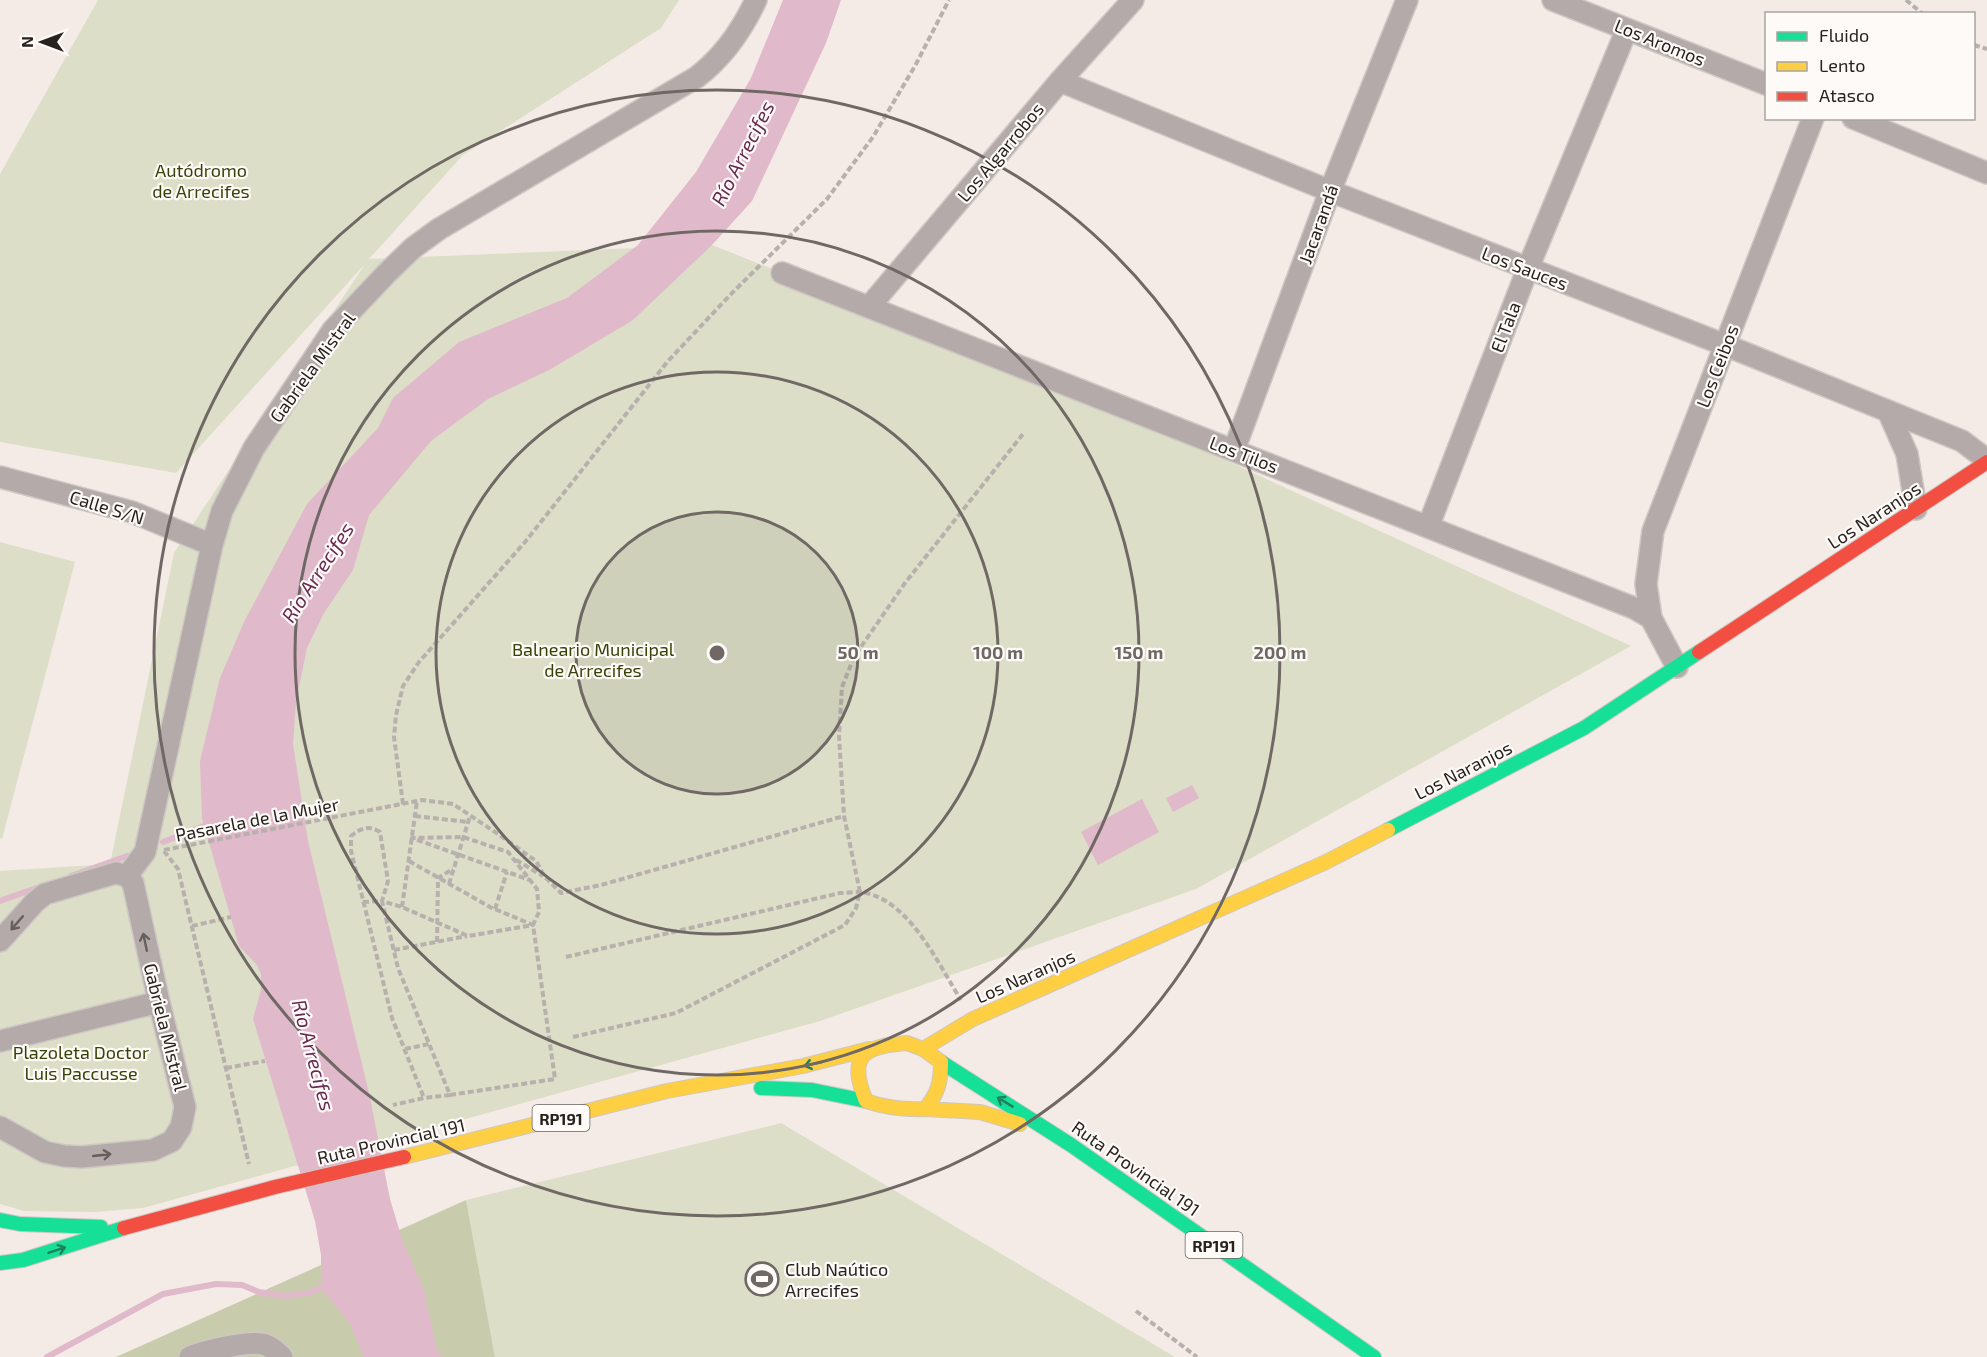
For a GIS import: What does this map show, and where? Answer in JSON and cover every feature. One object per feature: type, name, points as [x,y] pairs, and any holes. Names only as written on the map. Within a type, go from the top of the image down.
[{"type":"main road","name":"Los Naranjos","points":[[923,1049],[973,1019],[1326,862],[1584,728],[1987,461]]},
{"type":"main road","name":"RP191","points":[[869,1049],[907,1043],[923,1049],[941,1062]]},
{"type":"main road","name":"Ruta Provincial 191","points":[[0,1263],[23,1260],[124,1228],[275,1187],[667,1091],[803,1066],[869,1049]]},
{"type":"main road","points":[[866,1101],[859,1086],[858,1073],[861,1060],[869,1049]]},
{"type":"main road","name":"Ruta Provincial 191","points":[[941,1062],[1054,1133],[1374,1357]]},
{"type":"main road","points":[[925,1109],[934,1100],[939,1088],[941,1062]]},
{"type":"main road","name":"Ruta Provincial 191","points":[[667,1091],[791,1088],[866,1101]]},
{"type":"main road","name":"RP191","points":[[866,1101],[882,1108],[925,1109]]},
{"type":"main road","name":"Ruta Provincial 191","points":[[925,1109],[980,1112],[1054,1133]]},
{"type":"main road","name":"RP191","points":[[0,1220],[20,1224],[124,1228]]},
{"type":"main road","points":[[0,1237],[20,1224]]},
{"type":"street","name":"Gabriela Mistral","points":[[0,1127],[45,1152],[82,1157],[153,1150],[172,1141],[181,1127],[185,1107],[133,883],[127,876],[154,851],[212,545],[222,512],[254,448],[333,330],[413,248],[439,229],[697,77],[714,63],[732,41],[756,0]]},
{"type":"street","name":"Los Algarrobos","points":[[869,307],[1060,81],[1133,0]]},
{"type":"street","name":"Jacarandá","points":[[1234,450],[1330,191],[1407,0]]},
{"type":"street","name":"Los Aromos","points":[[1553,0],[1765,83]]},
{"type":"street","name":"El Tala","points":[[1428,526],[1528,268],[1627,29]]},
{"type":"street","name":"Los Sauces","points":[[1060,81],[1330,191],[1725,345],[1962,441],[1987,461]]},
{"type":"street","name":"Los Ceibos","points":[[1651,618],[1646,584],[1653,531],[1812,120]]},
{"type":"street","points":[[1858,120],[1987,173]]},
{"type":"street","name":"Los Tilos","points":[[782,273],[1428,526],[1634,608],[1651,618]]},
{"type":"street","points":[[1888,411],[1907,454],[1916,509]]},
{"type":"street","name":"Calle S/N","points":[[0,477],[132,512],[212,545]]},
{"type":"street","points":[[1651,618],[1677,667]]},
{"type":"street","points":[[0,941],[45,894],[116,873],[127,876]]},
{"type":"street","points":[[0,1041],[159,1002]]},
{"type":"street","points":[[190,1357],[218,1348],[261,1343],[274,1349],[282,1357]]},
{"type":"path","points":[[403,804],[394,737],[396,715],[403,686],[419,662],[525,542],[668,361],[732,293],[827,199],[873,137],[915,66],[950,0]]},
{"type":"path","points":[[1906,0],[1921,12]]},
{"type":"path","points":[[573,1037],[676,1013],[845,925],[856,908],[860,892],[844,816],[839,736],[842,687],[854,657],[904,583],[1023,434]]},
{"type":"path","name":"Pasarela de la Mujer","points":[[154,851],[422,800],[453,804],[536,861],[545,877]]},
{"type":"path","points":[[402,907],[417,801]]},
{"type":"path","points":[[449,884],[470,815]]},
{"type":"path","points":[[415,816],[468,822]]},
{"type":"path","points":[[513,858],[545,877],[561,893],[601,885],[844,816]]},
{"type":"path","points":[[424,1098],[392,1018],[351,851],[351,836],[364,828],[373,828],[380,832],[388,881],[382,901],[398,968],[450,1095]]},
{"type":"path","points":[[393,1105],[424,1098],[555,1078],[533,925],[539,912],[537,889],[508,852],[463,837],[412,838]]},
{"type":"path","points":[[412,838],[530,880]]},
{"type":"path","points":[[154,851],[178,869],[249,1164]]},
{"type":"path","points":[[409,861],[495,909],[533,925]]},
{"type":"path","points":[[438,878],[453,869]]},
{"type":"path","points":[[495,909],[507,872]]},
{"type":"path","points":[[437,942],[438,878]]},
{"type":"path","points":[[566,957],[840,893],[860,892],[874,896],[901,912],[918,932],[973,1019]]},
{"type":"path","points":[[363,902],[382,901],[402,907],[468,936]]},
{"type":"path","points":[[192,926],[231,917]]},
{"type":"path","points":[[394,950],[533,925]]},
{"type":"path","points":[[405,1049],[429,1044]]},
{"type":"path","points":[[226,1068],[266,1061]]},
{"type":"path","points":[[1136,1311],[1197,1357]]},
{"type":"green space","name":"Balneario Municipal de Arrecifes","points":[[98,0],[679,0],[661,28],[463,155],[369,259],[712,245],[1037,374],[1631,646],[1196,889],[820,1021],[143,1208],[95,1212],[24,1211],[0,1204],[0,871],[110,864],[174,553],[365,264],[176,473],[0,442],[0,174]]},
{"type":"green space","points":[[0,542],[75,562],[2,839],[0,838]]},
{"type":"green space","name":"Club Naútico Arrecifes","points":[[781,1123],[1175,1357],[495,1357],[466,1200]]},
{"type":"green space","points":[[466,1200],[495,1357],[116,1357]]},
{"type":"water","name":"Río Arrecifes","points":[[783,0],[841,0],[826,43],[752,201],[712,245],[633,320],[551,369],[488,399],[431,441],[369,515],[353,570],[324,613],[307,648],[296,701],[293,744],[308,841],[369,1093],[390,1199],[402,1239],[424,1291],[436,1346],[442,1357],[364,1357],[350,1324],[321,1288],[321,1255],[315,1221],[253,1019],[261,990],[261,974],[257,965],[239,946],[202,818],[200,761],[220,678],[244,622],[307,504],[378,428],[393,398],[459,342],[567,298],[638,245],[696,172],[751,78]]},
{"type":"water","points":[[1192,785],[1199,798],[1173,812],[1166,798]]},
{"type":"water","points":[[1142,799],[1159,832],[1098,865],[1081,832]]},
{"type":"waterway","points":[[163,842],[204,826]]},
{"type":"waterway","points":[[71,876],[127,856]]},
{"type":"waterway","points":[[0,901],[42,886]]},
{"type":"waterway","points":[[47,1357],[163,1294],[216,1284],[242,1285],[259,1292],[285,1296],[308,1293],[326,1286]]},
{"type":"traffic: fast","points":[[1388,830],[1584,728],[1699,652]]},
{"type":"traffic: fast","points":[[941,1062],[1071,1145],[1374,1357]]},
{"type":"traffic: fast","points":[[761,1088],[812,1090],[866,1101]]},
{"type":"traffic: fast","points":[[0,1220],[20,1224],[101,1227]]},
{"type":"traffic: fast","points":[[0,1263],[23,1260],[124,1228]]},
{"type":"traffic: slow","points":[[923,1049],[973,1019],[1326,862],[1388,830]]},
{"type":"traffic: slow","points":[[907,1043],[923,1049],[941,1062],[938,1087],[933,1098],[925,1109],[888,1107],[866,1101],[858,1073],[859,1063],[863,1056],[880,1047],[907,1043]]},
{"type":"traffic: slow","points":[[404,1157],[667,1091],[803,1066],[869,1049]]},
{"type":"traffic: slow","points":[[925,1109],[980,1112],[1020,1124]]},
{"type":"traffic: jam","points":[[1699,652],[1987,462]]},
{"type":"traffic: jam","points":[[124,1228],[275,1187],[404,1157]]},
{"type":"place","name":"Club Naútico Arrecifes","points":[[762,1279]]},
{"type":"park label","name":"Autódromo de Arrecifes","points":[[201,180]]},
{"type":"park label","name":"Plazoleta Doctor Luis Paccusse","points":[[81,1062]]}]
